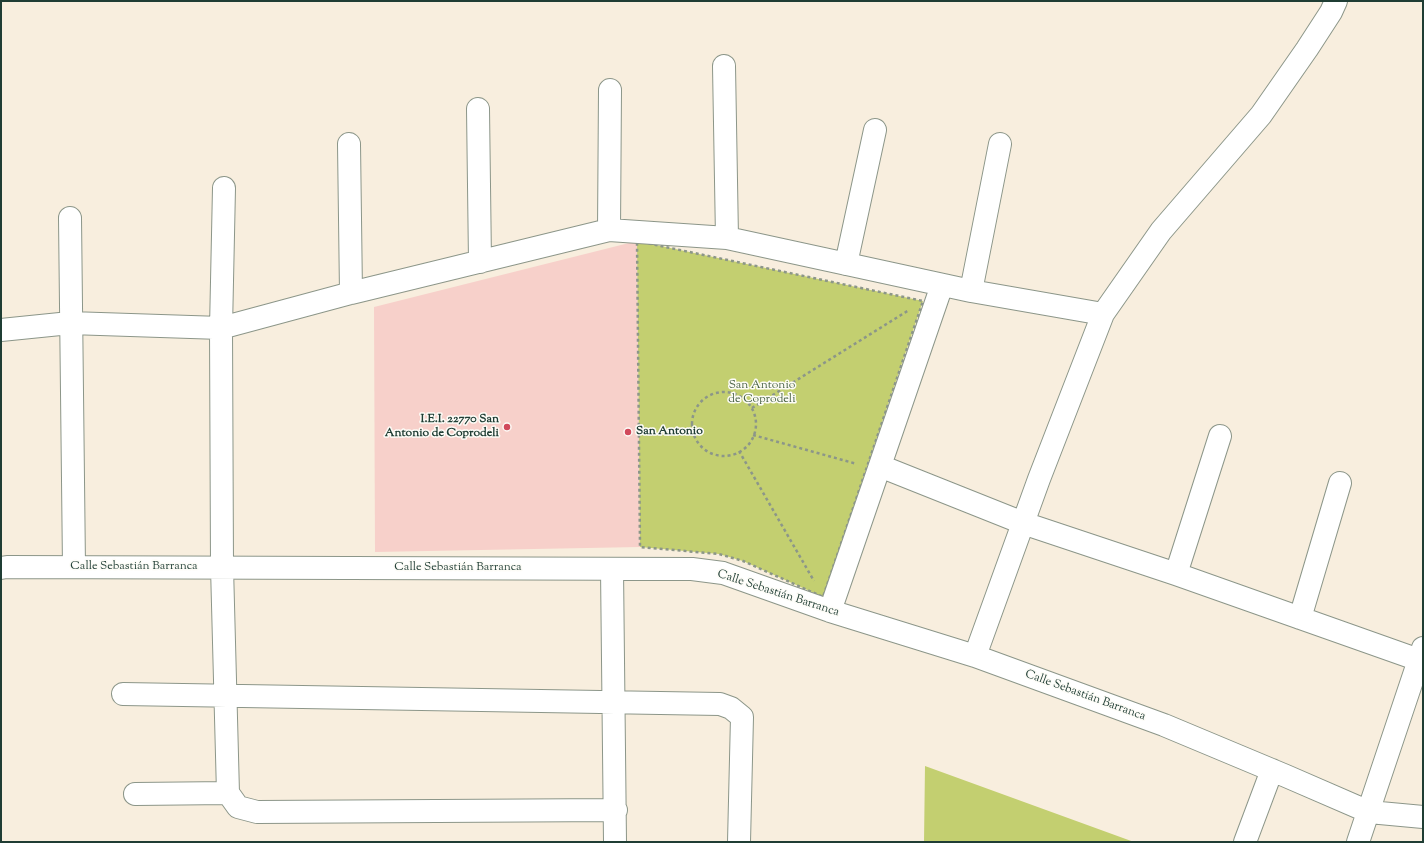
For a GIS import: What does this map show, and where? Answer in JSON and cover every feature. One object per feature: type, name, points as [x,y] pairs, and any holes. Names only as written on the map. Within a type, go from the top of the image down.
[{"type":"street","points":[[976,656],[1038,479],[1103,314],[1161,231],[1261,115],[1307,49],[1331,12],[1336,1]]},
{"type":"street","points":[[724,66],[727,238]]},
{"type":"street","points":[[609,230],[610,90]]},
{"type":"street","points":[[478,109],[480,262]]},
{"type":"street","points":[[846,264],[875,130]]},
{"type":"street","points":[[349,144],[351,293]]},
{"type":"street","points":[[972,291],[1000,144]]},
{"type":"street","points":[[224,188],[221,328],[222,567],[228,793],[238,807],[257,812],[616,810]]},
{"type":"street","points":[[70,218],[70,323],[74,567]]},
{"type":"street","points":[[1,330],[70,323],[221,328],[351,293],[609,230],[727,238],[942,285],[1103,314]]},
{"type":"street","points":[[827,604],[870,466],[942,285]]},
{"type":"street","points":[[1176,574],[1220,436]]},
{"type":"street","points":[[870,466],[1023,523],[1176,574],[1300,618],[1421,654],[1358,842]]},
{"type":"street","points":[[1300,618],[1340,483]]},
{"type":"street","name":"Calle Sebastián Barranca","points":[[3,567],[692,569],[723,573],[827,604],[976,656],[1164,725],[1369,812],[1423,817]]},
{"type":"street","points":[[612,569],[613,703],[616,810],[615,842]]},
{"type":"street","points":[[123,694],[720,704],[732,708],[742,717],[738,842]]},
{"type":"street","points":[[1245,842],[1272,770]]},
{"type":"street","points":[[135,794],[228,793]]},
{"type":"path","points":[[827,604],[743,561],[719,554],[640,546],[637,241],[923,301]]},
{"type":"path","points":[[916,305],[923,301]]},
{"type":"path","points":[[827,604],[923,301]]},
{"type":"path","points":[[752,408],[910,309]]},
{"type":"path","points":[[718,392],[738,394],[746,400],[752,408],[756,419],[753,435],[752,440],[744,449],[734,454],[723,456],[712,454],[702,448],[695,440],[691,419],[694,410],[700,401],[708,395],[718,392]]},
{"type":"path","points":[[753,435],[870,466]]},
{"type":"path","points":[[739,451],[815,584]]},
{"type":"path","points":[[819,591],[827,604]]},
{"type":"shaded area","name":"I.E.I. 22770 San Antonio de Coprodeli","points":[[637,241],[640,547],[375,552],[374,307]]},
{"type":"green space","name":"San Antonio de Coprodeli","points":[[637,241],[923,301],[823,597],[743,561],[719,554],[640,547]]},
{"type":"green space","points":[[925,766],[1134,842],[924,842]]},
{"type":"place","name":"I.E.I. 22770 San Antonio de Coprodeli","points":[[507,427]]},
{"type":"place","name":"San Antonio","points":[[628,432]]}]
